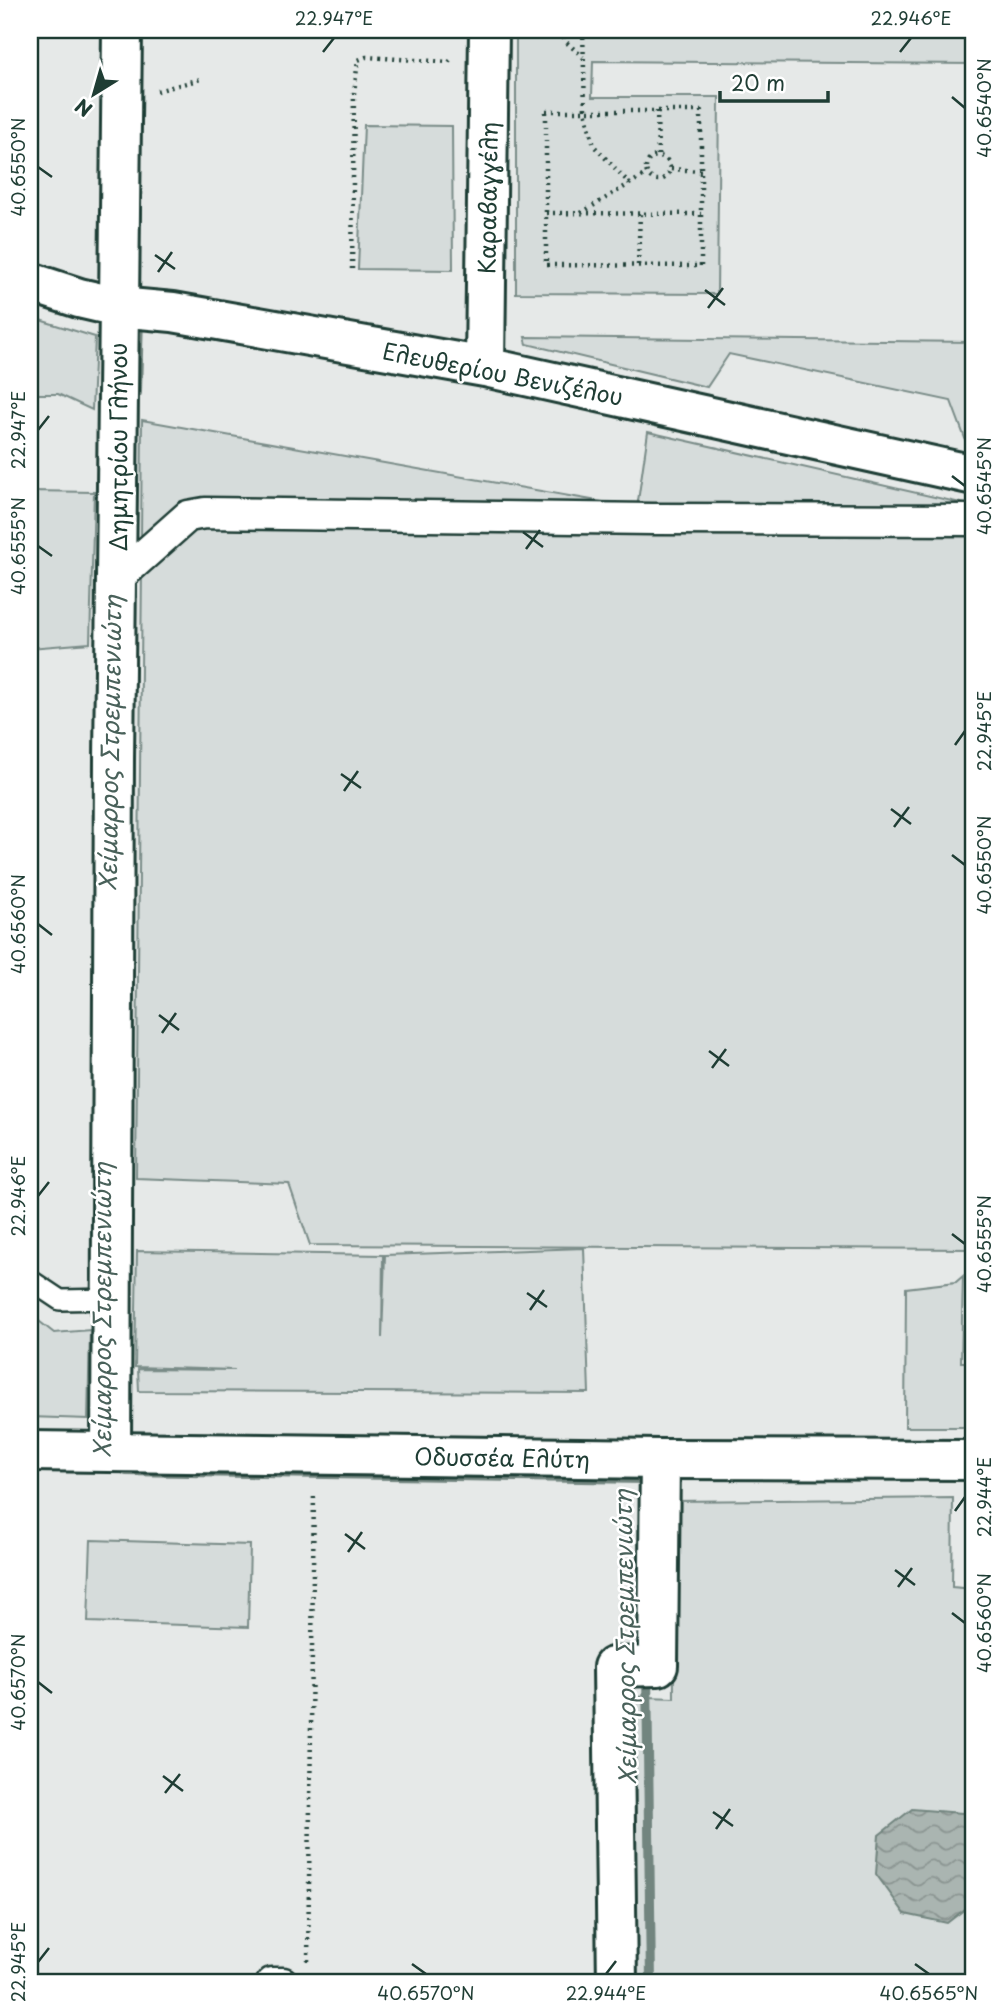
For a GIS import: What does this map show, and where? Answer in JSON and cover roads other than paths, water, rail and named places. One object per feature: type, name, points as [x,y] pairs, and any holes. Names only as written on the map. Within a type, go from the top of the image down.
[{"type":"street","name":"Δημητρίου Γλήνου","points":[[111,1452],[122,30]]},
{"type":"street","name":"Καραβαγγέλη","points":[[485,366],[489,30]]},
{"type":"street","name":"Ελευθερίου Βενιζέλου","points":[[30,282],[118,307],[187,314],[485,366],[974,475]]},
{"type":"street","points":[[117,579],[188,516],[205,513],[974,520]]},
{"type":"street","name":"Οδυσσέα Ελύτη","points":[[30,1451],[974,1460]]},
{"type":"street","points":[[617,1983],[613,1667],[658,1666],[660,1459]]},
{"type":"street","points":[[272,1983],[296,1976]]},
{"type":"lane","points":[[30,1280],[60,1300],[113,1299]]},
{"type":"water","points":[[974,1805],[974,1902],[947,1923],[905,1914],[876,1874],[879,1835],[912,1809],[962,1813]]},
{"type":"waterway","name":"Χείμαρρος Στρεμπενιώτη","points":[[137,393],[139,314]]},
{"type":"waterway","name":"Χείμαρρος Στρεμπενιώτη","points":[[126,1471],[645,1479],[645,1487]]},
{"type":"waterway","name":"Χείμαρρος Στρεμπενιώτη","points":[[647,1671],[651,1983]]}]
